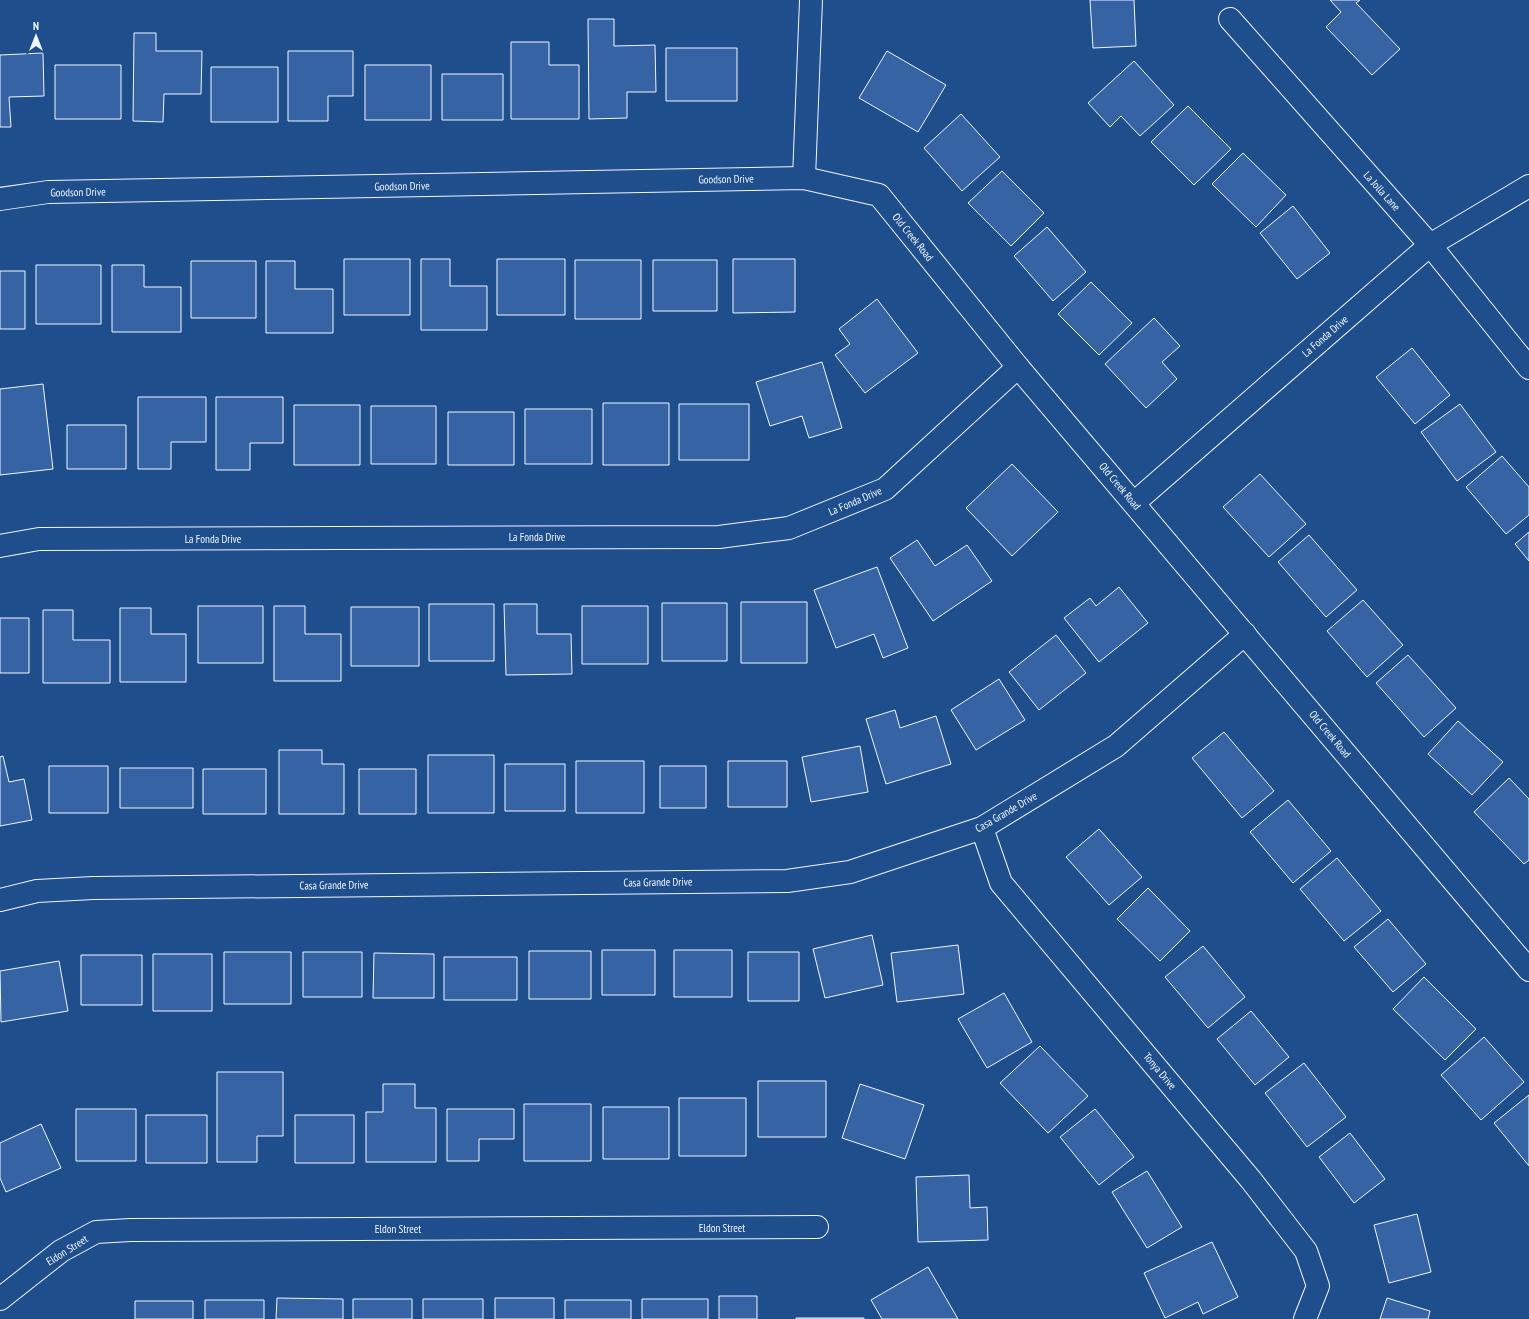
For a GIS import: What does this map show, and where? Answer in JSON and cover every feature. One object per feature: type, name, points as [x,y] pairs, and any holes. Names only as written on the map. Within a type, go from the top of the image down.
[{"type":"street","points":[[804,178],[811,0]]},
{"type":"street","name":"La Jolla Lane","points":[[1230,19],[1430,245],[1529,368]]},
{"type":"street","name":"Goodson Drive","points":[[0,199],[48,192],[804,178]]},
{"type":"street","name":"Old Creek Road","points":[[804,178],[879,195],[1018,367],[1134,502],[1529,970]]},
{"type":"street","name":"La Fonda Drive","points":[[1134,502],[1430,245],[1529,186]]},
{"type":"street","name":"La Fonda Drive","points":[[0,546],[39,539],[720,537],[789,528],[885,489],[1018,367]]},
{"type":"street","name":"Casa Grande Drive","points":[[0,900],[37,891],[93,888],[787,881],[850,872],[982,828],[1116,746],[1245,634]]},
{"type":"street","name":"Tonya Drive","points":[[982,828],[1000,883],[1252,1180],[1306,1251],[1318,1286],[1305,1319]]},
{"type":"street","name":"Eldon Street","points":[[0,1299],[61,1252],[96,1232],[130,1230],[817,1227]]},
{"type":"building","points":[[1090,0],[1134,0],[1136,46],[1093,48]]},
{"type":"building","points":[[1330,0],[1360,0],[1356,3],[1400,49],[1372,75],[1326,27],[1341,12]]},
{"type":"building","points":[[588,19],[614,19],[614,46],[655,45],[656,92],[627,92],[627,118],[589,119]]},
{"type":"building","points":[[134,33],[156,33],[156,51],[202,51],[201,94],[164,94],[163,122],[133,121]]},
{"type":"building","points":[[511,42],[549,42],[549,65],[579,65],[579,119],[511,119]]},
{"type":"building","points":[[666,48],[737,48],[737,101],[666,101]]},
{"type":"building","points":[[288,51],[353,51],[353,96],[328,96],[328,121],[288,121]]},
{"type":"building","points":[[887,51],[946,85],[918,132],[859,98]]},
{"type":"building","points":[[43,53],[44,96],[9,97],[11,127],[0,127],[0,55]]},
{"type":"building","points":[[1134,61],[1174,105],[1140,136],[1121,116],[1110,127],[1088,103]]},
{"type":"building","points":[[55,65],[121,65],[121,119],[55,119]]},
{"type":"building","points":[[365,65],[431,65],[431,120],[365,120]]},
{"type":"building","points":[[211,67],[278,67],[278,122],[211,122]]},
{"type":"building","points":[[442,74],[503,74],[503,120],[442,120]]},
{"type":"building","points":[[1188,106],[1231,149],[1194,185],[1151,142]]},
{"type":"building","points":[[961,114],[1000,157],[962,191],[924,148]]},
{"type":"building","points":[[1243,153],[1286,195],[1256,227],[1212,184]]},
{"type":"building","points":[[1002,171],[1044,213],[1011,246],[968,203]]},
{"type":"building","points":[[1293,206],[1330,253],[1297,279],[1260,233]]},
{"type":"building","points":[[1047,227],[1086,272],[1053,301],[1014,256]]},
{"type":"building","points":[[344,259],[410,259],[410,315],[344,315]]},
{"type":"building","points":[[421,259],[450,259],[450,286],[487,286],[487,330],[421,330]]},
{"type":"building","points":[[497,259],[565,259],[565,315],[497,315]]},
{"type":"building","points":[[733,259],[795,259],[795,312],[733,313]]},
{"type":"building","points":[[575,260],[641,260],[641,319],[575,319]]},
{"type":"building","points":[[653,260],[717,260],[717,311],[653,311]]},
{"type":"building","points":[[191,261],[256,261],[256,318],[191,318]]},
{"type":"building","points":[[266,261],[295,261],[295,289],[333,289],[333,333],[266,333]]},
{"type":"building","points":[[36,265],[101,265],[101,324],[36,324]]},
{"type":"building","points":[[112,265],[144,265],[144,287],[181,287],[181,332],[112,332]]},
{"type":"building","points":[[0,271],[25,271],[25,329],[0,329]]},
{"type":"building","points":[[1091,282],[1132,323],[1099,355],[1058,314]]},
{"type":"building","points":[[877,299],[918,353],[865,393],[835,355],[850,344],[839,329]]},
{"type":"building","points":[[1154,318],[1180,346],[1162,362],[1177,379],[1146,408],[1105,364]]},
{"type":"building","points":[[1412,348],[1450,395],[1415,424],[1376,377]]},
{"type":"building","points":[[822,362],[842,428],[809,438],[802,416],[770,426],[756,382]]},
{"type":"building","points":[[43,384],[53,469],[0,475],[0,389]]},
{"type":"building","points":[[138,397],[206,397],[206,442],[171,442],[171,469],[138,469]]},
{"type":"building","points":[[216,397],[283,397],[283,443],[250,443],[250,470],[216,470]]},
{"type":"building","points":[[603,403],[669,403],[669,465],[603,465]]},
{"type":"building","points":[[679,404],[749,404],[749,460],[679,460]]},
{"type":"building","points":[[1460,404],[1496,452],[1457,481],[1421,432]]},
{"type":"building","points":[[294,405],[360,405],[360,465],[294,465]]},
{"type":"building","points":[[371,406],[436,406],[436,464],[371,464]]},
{"type":"building","points":[[525,409],[592,409],[592,464],[525,464]]},
{"type":"building","points":[[448,412],[514,412],[514,465],[448,465]]},
{"type":"building","points":[[67,425],[126,425],[126,469],[67,469]]},
{"type":"building","points":[[1502,456],[1529,487],[1529,515],[1506,534],[1466,487]]},
{"type":"building","points":[[1012,464],[1058,512],[1012,556],[966,508]]},
{"type":"building","points":[[1260,474],[1306,524],[1269,557],[1223,507]]},
{"type":"building","points":[[1529,532],[1529,561],[1515,544]]},
{"type":"building","points":[[1309,535],[1357,590],[1326,617],[1278,562]]},
{"type":"building","points":[[917,540],[935,566],[967,545],[992,581],[933,621],[890,558]]},
{"type":"building","points":[[877,567],[908,648],[883,658],[874,634],[836,648],[814,590]]},
{"type":"building","points":[[1119,587],[1148,623],[1099,662],[1064,618],[1090,598],[1096,606]]},
{"type":"building","points":[[1363,600],[1403,645],[1367,677],[1327,631]]},
{"type":"building","points":[[741,602],[807,602],[807,663],[741,663]]},
{"type":"building","points":[[662,603],[727,603],[727,661],[662,661]]},
{"type":"building","points":[[429,604],[494,604],[494,661],[429,661]]},
{"type":"building","points":[[504,604],[537,604],[537,634],[571,634],[572,674],[506,675]]},
{"type":"building","points":[[198,606],[263,606],[263,663],[198,663]]},
{"type":"building","points":[[274,606],[305,606],[305,634],[341,634],[341,681],[274,681]]},
{"type":"building","points":[[582,606],[648,606],[648,664],[582,664]]},
{"type":"building","points":[[351,607],[419,607],[419,666],[351,666]]},
{"type":"building","points":[[120,608],[151,608],[151,634],[186,634],[186,682],[120,682]]},
{"type":"building","points":[[43,610],[73,610],[73,640],[110,640],[110,683],[43,683]]},
{"type":"building","points":[[0,618],[29,618],[29,673],[0,673]]},
{"type":"building","points":[[1056,635],[1086,673],[1039,710],[1009,672]]},
{"type":"building","points":[[1408,655],[1456,708],[1424,737],[1376,683]]},
{"type":"building","points":[[999,679],[1025,720],[976,750],[951,710]]},
{"type":"building","points":[[895,710],[900,728],[936,716],[951,764],[886,784],[866,719]]},
{"type":"building","points":[[1458,721],[1503,762],[1472,795],[1428,754]]},
{"type":"building","points":[[1224,732],[1274,791],[1242,818],[1192,758]]},
{"type":"building","points":[[860,746],[868,792],[811,802],[802,757]]},
{"type":"building","points":[[279,750],[322,750],[322,764],[344,764],[344,814],[279,814]]},
{"type":"building","points":[[428,755],[494,755],[494,813],[428,813]]},
{"type":"building","points":[[3,756],[9,782],[24,779],[32,820],[0,826],[0,757]]},
{"type":"building","points":[[576,761],[644,761],[644,813],[576,813]]},
{"type":"building","points":[[728,761],[787,761],[787,807],[728,807]]},
{"type":"building","points":[[505,764],[565,764],[565,811],[505,811]]},
{"type":"building","points":[[49,766],[108,766],[108,813],[49,813]]},
{"type":"building","points":[[660,766],[706,766],[706,808],[660,808]]},
{"type":"building","points":[[120,768],[193,768],[193,808],[120,808]]},
{"type":"building","points":[[203,769],[266,769],[266,814],[203,814]]},
{"type":"building","points":[[359,769],[416,769],[416,814],[359,814]]},
{"type":"building","points":[[1509,778],[1529,799],[1529,860],[1524,864],[1474,812]]},
{"type":"building","points":[[1288,800],[1331,851],[1293,883],[1250,832]]},
{"type":"building","points":[[1099,829],[1142,877],[1109,905],[1066,857]]},
{"type":"building","points":[[1337,858],[1381,911],[1344,941],[1300,889]]},
{"type":"building","points":[[1148,888],[1190,931],[1160,961],[1117,919]]},
{"type":"building","points":[[1388,919],[1426,964],[1393,992],[1354,947]]},
{"type":"building","points":[[872,935],[883,985],[825,998],[813,949]]},
{"type":"building","points":[[958,945],[964,994],[897,1002],[891,953]]},
{"type":"building","points":[[1203,946],[1245,997],[1208,1028],[1165,977]]},
{"type":"building","points":[[602,950],[655,950],[655,995],[602,995]]},
{"type":"building","points":[[674,950],[732,950],[732,997],[674,997]]},
{"type":"building","points":[[529,951],[591,951],[591,999],[529,999]]},
{"type":"building","points":[[224,952],[291,952],[291,1004],[224,1004]]},
{"type":"building","points":[[303,952],[362,952],[362,997],[303,997]]},
{"type":"building","points":[[748,952],[799,952],[799,1001],[748,1001]]},
{"type":"building","points":[[374,953],[434,954],[434,998],[373,998]]},
{"type":"building","points":[[153,954],[212,954],[212,1011],[153,1011]]},
{"type":"building","points":[[81,955],[142,955],[142,1005],[81,1005]]},
{"type":"building","points":[[444,957],[517,957],[517,1000],[444,1000]]},
{"type":"building","points":[[59,961],[68,1011],[1,1022],[0,971]]},
{"type":"building","points":[[1424,977],[1476,1029],[1445,1060],[1393,1009]]},
{"type":"building","points":[[1004,993],[1032,1042],[987,1068],[958,1019]]},
{"type":"building","points":[[1251,1011],[1289,1057],[1255,1085],[1217,1039]]},
{"type":"building","points":[[1484,1037],[1524,1082],[1481,1120],[1441,1075]]},
{"type":"building","points":[[1040,1046],[1088,1096],[1048,1133],[1000,1083]]},
{"type":"building","points":[[1304,1063],[1346,1117],[1307,1147],[1265,1093]]},
{"type":"building","points":[[217,1072],[283,1072],[283,1136],[257,1136],[257,1162],[217,1162]]},
{"type":"building","points":[[758,1081],[826,1081],[826,1137],[758,1137]]},
{"type":"building","points":[[383,1084],[415,1084],[415,1108],[436,1108],[436,1162],[366,1162],[366,1112],[383,1112]]},
{"type":"building","points":[[860,1084],[924,1105],[905,1159],[842,1138]]},
{"type":"building","points":[[1529,1095],[1529,1166],[1494,1123]]},
{"type":"building","points":[[679,1098],[746,1098],[746,1156],[679,1156]]},
{"type":"building","points":[[524,1104],[591,1104],[591,1161],[524,1161]]},
{"type":"building","points":[[603,1107],[669,1107],[669,1159],[603,1159]]},
{"type":"building","points":[[76,1109],[136,1109],[136,1161],[76,1161]]},
{"type":"building","points":[[447,1109],[514,1109],[514,1139],[479,1139],[479,1161],[447,1161]]},
{"type":"building","points":[[1095,1109],[1134,1157],[1099,1185],[1060,1137]]},
{"type":"building","points":[[146,1115],[207,1115],[207,1163],[146,1163]]},
{"type":"building","points":[[295,1115],[354,1115],[354,1163],[295,1163]]},
{"type":"building","points":[[41,1124],[61,1168],[6,1192],[0,1178],[0,1143]]},
{"type":"building","points":[[1350,1133],[1385,1179],[1354,1203],[1319,1157]]},
{"type":"building","points":[[1147,1171],[1182,1227],[1147,1248],[1112,1192]]},
{"type":"building","points":[[969,1175],[970,1208],[987,1207],[988,1240],[918,1242],[916,1177]]},
{"type":"building","points":[[1417,1214],[1431,1272],[1389,1283],[1374,1225]]},
{"type":"building","points":[[1212,1242],[1238,1297],[1203,1314],[1198,1302],[1165,1318],[1144,1273]]},
{"type":"building","points":[[928,1267],[958,1319],[882,1319],[871,1300]]},
{"type":"building","points":[[719,1296],[757,1296],[757,1319],[719,1319]]},
{"type":"building","points":[[277,1298],[343,1299],[343,1319],[276,1319]]},
{"type":"building","points":[[495,1298],[554,1298],[554,1319],[495,1319]]},
{"type":"building","points":[[1387,1298],[1430,1311],[1428,1319],[1380,1319]]},
{"type":"building","points":[[353,1299],[412,1299],[412,1319],[353,1319]]},
{"type":"building","points":[[423,1299],[483,1299],[483,1319],[423,1319]]},
{"type":"building","points":[[642,1299],[708,1299],[708,1319],[642,1319]]},
{"type":"building","points":[[205,1300],[264,1300],[264,1319],[205,1319]]},
{"type":"building","points":[[565,1300],[631,1300],[631,1319],[565,1319]]},
{"type":"building","points":[[135,1301],[193,1301],[193,1319],[135,1319]]},
{"type":"building","points":[[864,1318],[864,1319],[796,1319]]}]
